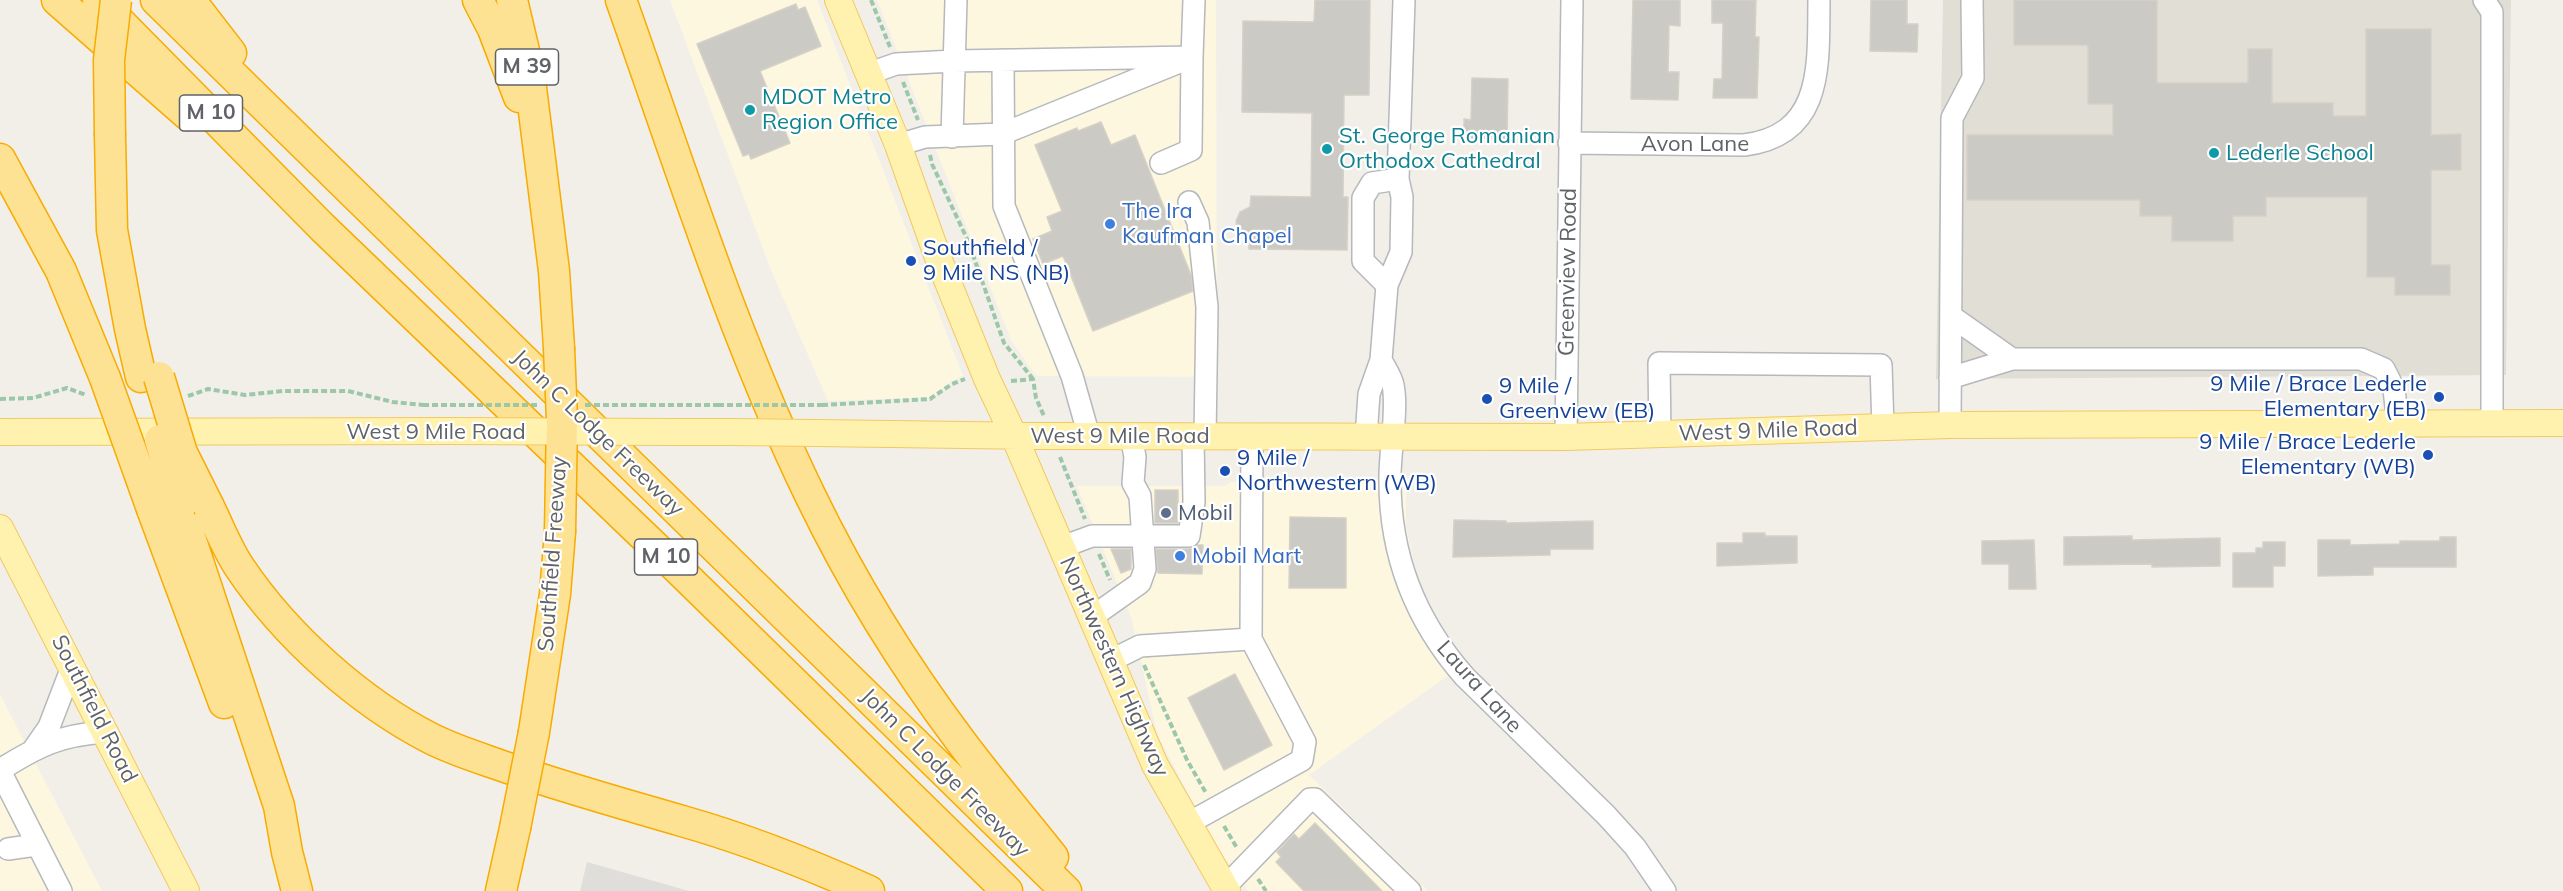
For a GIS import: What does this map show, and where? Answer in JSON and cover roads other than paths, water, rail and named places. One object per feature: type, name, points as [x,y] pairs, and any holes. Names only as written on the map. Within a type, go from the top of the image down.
[{"type":"highway","points":[[57,0],[152,84],[322,227]]},
{"type":"highway","name":"John C Lodge Freeway","points":[[98,0],[322,227],[668,559],[1007,891]]},
{"type":"highway","points":[[116,0],[109,60],[112,230],[130,329],[182,453],[239,567],[281,619],[326,664],[389,714],[433,739],[569,789],[685,822],[750,844],[870,891]]},
{"type":"highway","name":"John C Lodge Freeway","points":[[156,0],[1066,891]]},
{"type":"highway","points":[[190,0],[311,154]]},
{"type":"highway","points":[[478,0],[493,29],[535,135]]},
{"type":"highway","name":"Southfield Freeway","points":[[501,891],[534,732],[555,594],[562,487],[562,420],[554,271],[535,135],[529,72],[512,0]]},
{"type":"highway","points":[[621,0],[725,294],[761,386],[810,495],[862,592],[904,660],[976,760],[1053,857],[1087,891]]},
{"type":"highway","points":[[0,159],[61,271],[100,389],[166,508]]},
{"type":"highway","points":[[150,377],[166,508],[264,810],[287,852],[297,891]]},
{"type":"main road","points":[[838,0],[898,146],[937,255],[987,379],[1014,436]]},
{"type":"main road","name":"West 9 Mile Road","points":[[0,432],[452,431],[1014,436],[1566,437],[1950,425],[2563,423]]},
{"type":"main road","name":"Northwestern Highway","points":[[1014,436],[1155,765],[1226,889]]},
{"type":"main road","name":"Southfield Road","points":[[0,528],[186,891]]},
{"type":"street","points":[[952,137],[956,0]]},
{"type":"street","points":[[1161,163],[1191,150],[1194,0]]},
{"type":"street","points":[[1366,437],[1369,393],[1381,360],[1387,285],[1401,252],[1402,197],[1398,179],[1404,0]]},
{"type":"street","name":"Greenview Road","points":[[1566,437],[1572,0]]},
{"type":"street","name":"Avon Lane","points":[[1569,143],[1744,146],[1778,137],[1790,129],[1800,117],[1812,93],[1818,61],[1819,0]]},
{"type":"street","points":[[1950,425],[1952,118],[1973,78],[1972,0]]},
{"type":"street","points":[[2484,0],[2492,12],[2492,425]]},
{"type":"street","points":[[867,74],[896,64],[1192,57]]},
{"type":"street","points":[[898,146],[925,137],[1002,134],[1192,57]]},
{"type":"street","points":[[1003,60],[1004,206],[1072,376],[1089,436]]},
{"type":"street","points":[[1387,285],[1363,261],[1363,198],[1372,183],[1398,179]]},
{"type":"street","points":[[1062,547],[1092,536],[1131,534],[1189,536],[1194,502],[1207,307],[1198,222],[1189,202]]},
{"type":"street","points":[[1951,316],[2012,359]]},
{"type":"street","points":[[1950,378],[2012,359],[2361,359],[2384,369],[2394,388],[2398,425]]},
{"type":"street","name":"Laura Lane","points":[[1381,360],[1393,387],[1390,479],[1401,566],[1408,590],[1430,632],[1465,677],[1635,847],[1665,891]]},
{"type":"street","points":[[1660,435],[1659,363],[1881,364],[1883,428]]},
{"type":"street","points":[[1092,617],[1140,583],[1145,568],[1140,496],[1133,483],[1135,457],[1131,436]]},
{"type":"street","points":[[1187,824],[1302,760],[1305,742],[1251,639],[1252,437]]},
{"type":"street","points":[[1110,661],[1137,647],[1251,639]]},
{"type":"street","points":[[61,891],[2,779],[32,750],[49,727],[72,668]]},
{"type":"street","points":[[32,750],[75,735],[105,732]]},
{"type":"street","points":[[1226,889],[1310,799],[1315,799],[1410,891]]},
{"type":"street","points":[[8,849],[36,845]]},
{"type":"place","name":"MDOT Metro Region Office","points":[[750,110]]},
{"type":"place","name":"St. George Romanian Orthodox Cathedral","points":[[1327,149]]},
{"type":"place","name":"Lederle School","points":[[2214,153]]},
{"type":"place","name":"The Ira Kaufman Chapel","points":[[1110,224]]},
{"type":"place","name":"Southfield / 9 Mile NS (NB)","points":[[911,261]]},
{"type":"place","name":"9 Mile / Brace Lederle Elementary (EB)","points":[[2439,397]]},
{"type":"place","name":"9 Mile / Greenview (EB)","points":[[1487,399]]},
{"type":"place","name":"9 Mile / Brace Lederle Elementary (WB)","points":[[2428,455]]},
{"type":"place","name":"9 Mile / Northwestern (WB)","points":[[1225,471]]},
{"type":"place","name":"Mobil","points":[[1166,513]]},
{"type":"place","name":"Mobil Mart","points":[[1180,556]]}]
